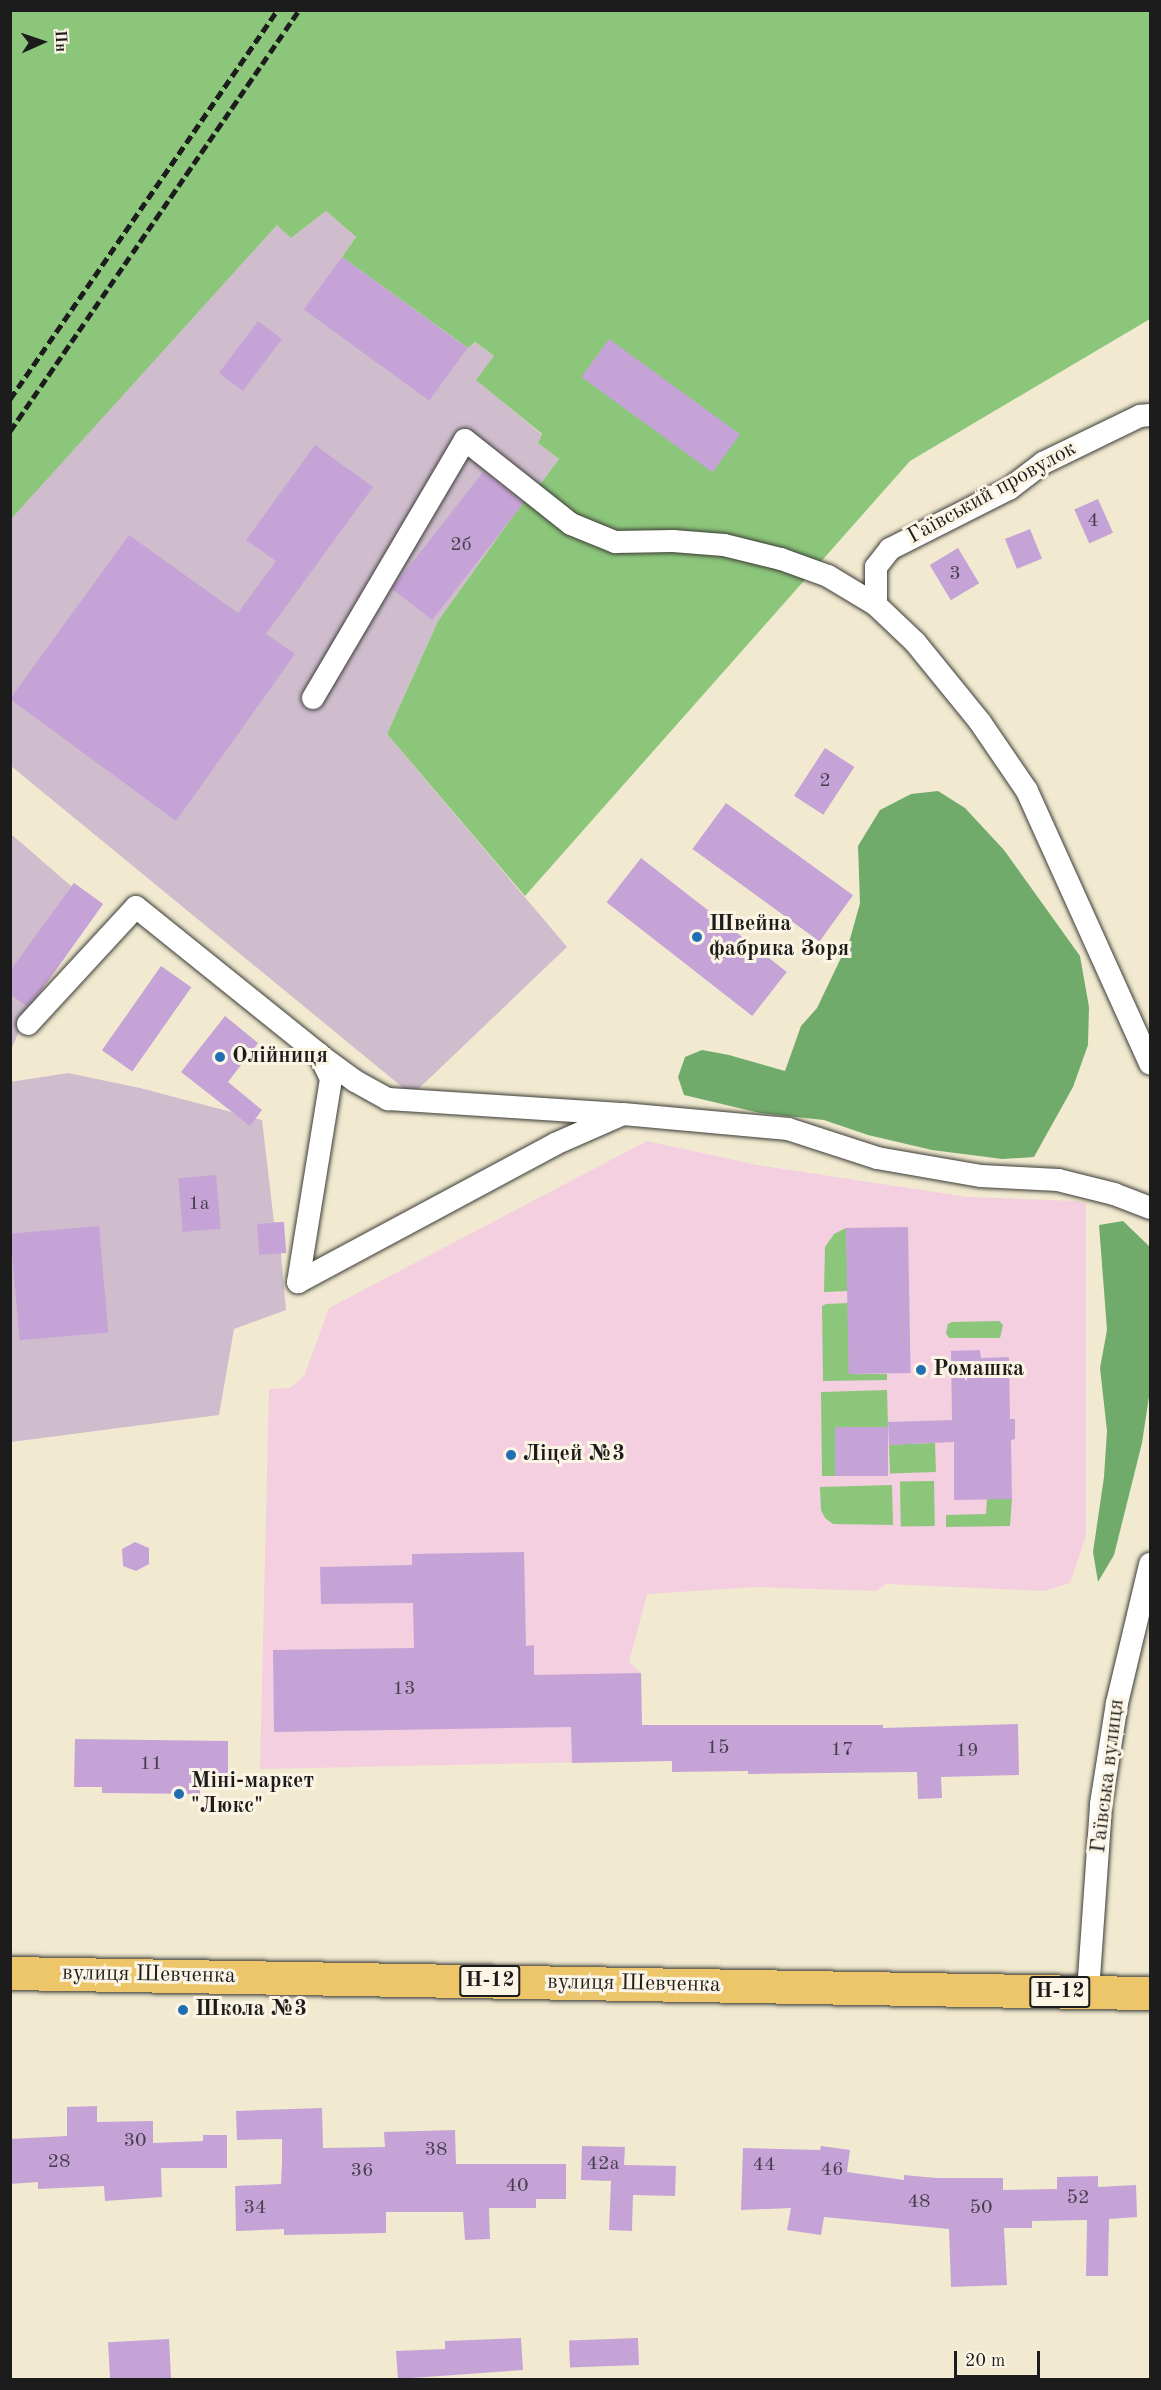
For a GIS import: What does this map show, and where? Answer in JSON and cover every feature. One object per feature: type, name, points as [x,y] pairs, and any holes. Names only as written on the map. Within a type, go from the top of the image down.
[{"type":"main road","name":"вулиця Шевченка","points":[[10,1973],[1150,1993]]},
{"type":"street","name":"Гаївський провулок","points":[[876,605],[876,567],[890,549],[1009,489],[1043,463],[1140,416],[1150,415]]},
{"type":"street","points":[[313,698],[465,440],[571,524],[615,542],[673,541],[724,545],[781,559],[828,576],[876,605],[915,642],[952,687],[1027,791],[1150,1063]]},
{"type":"street","points":[[28,1024],[136,907],[318,1054],[355,1081],[388,1099],[623,1114],[788,1129],[877,1158],[981,1176],[1058,1180],[1114,1194],[1150,1208]]},
{"type":"street","points":[[318,1054],[331,1079],[298,1282],[555,1144],[623,1114]]},
{"type":"street","name":"Гаївська вулиця","points":[[1089,1992],[1101,1804],[1117,1703],[1150,1564]]},
{"type":"shaded area","points":[[326,211],[356,237],[342,257],[468,348],[475,342],[495,357],[477,380],[542,435],[538,443],[559,459],[539,486],[536,484],[438,621],[387,734],[567,947],[412,1095],[11,766],[10,519],[277,225],[292,237]]},
{"type":"shaded area","points":[[11,834],[71,886],[74,883],[103,904],[29,1008],[11,1050]]},
{"type":"shaded area","points":[[68,1073],[140,1088],[262,1120],[274,1222],[284,1222],[281,1254],[286,1310],[234,1329],[219,1415],[11,1442],[10,1082]]},
{"type":"shaded area","name":"Ліцей №3","points":[[647,1141],[757,1165],[968,1197],[1076,1201],[1086,1204],[1086,1536],[1070,1583],[1044,1591],[886,1584],[876,1591],[755,1587],[647,1594],[629,1662],[641,1673],[642,1761],[260,1769],[269,1389],[290,1388],[304,1376],[329,1308]]},
{"type":"green space","points":[[11,11],[1150,11],[1150,319],[910,461],[525,896],[387,734],[438,621],[536,484],[539,486],[559,459],[538,443],[542,434],[476,380],[494,356],[475,342],[468,348],[342,257],[356,237],[326,211],[291,238],[277,225],[11,519]]},
{"type":"green space","points":[[938,791],[965,808],[1004,850],[1080,956],[1089,1007],[1088,1045],[1073,1087],[1034,1157],[1002,1159],[932,1150],[868,1135],[824,1120],[760,1113],[684,1095],[678,1077],[685,1057],[702,1050],[785,1071],[801,1026],[817,1008],[850,939],[860,903],[858,846],[880,810],[911,794]]},
{"type":"green space","points":[[1123,1221],[1150,1247],[1150,1390],[1142,1443],[1114,1555],[1098,1582],[1093,1552],[1104,1477],[1107,1431],[1100,1368],[1107,1330],[1099,1225]]},
{"type":"green space","points":[[846,1228],[848,1291],[824,1292],[825,1247],[834,1234]]},
{"type":"green space","points":[[848,1303],[851,1374],[887,1374],[887,1380],[823,1381],[822,1306]]},
{"type":"green space","points":[[999,1321],[1003,1325],[1000,1338],[949,1338],[946,1333],[948,1324],[952,1322]]},
{"type":"green space","points":[[887,1390],[888,1427],[835,1427],[837,1476],[822,1476],[821,1392]]},
{"type":"green space","points":[[935,1443],[936,1472],[890,1474],[889,1445]]},
{"type":"green space","points":[[934,1481],[935,1526],[901,1527],[900,1482]]},
{"type":"green space","points":[[892,1485],[893,1525],[833,1524],[825,1518],[821,1510],[820,1487]]},
{"type":"green space","points":[[987,1499],[1012,1499],[1010,1526],[946,1527],[946,1515],[986,1514]]},
{"type":"building","points":[[342,257],[467,348],[429,401],[304,310]]},
{"type":"building","points":[[258,321],[282,339],[243,391],[219,373]]},
{"type":"building","points":[[609,339],[740,434],[712,472],[581,377]]},
{"type":"building","points":[[315,445],[373,487],[266,634],[295,654],[176,821],[10,699],[129,535],[238,613],[276,561],[246,540]]},
{"type":"building","points":[[483,472],[523,503],[432,620],[392,589]]},
{"type":"building","points":[[1098,499],[1113,533],[1089,543],[1074,510]]},
{"type":"building","points":[[1030,529],[1042,559],[1017,569],[1005,539]]},
{"type":"building","points":[[958,548],[979,583],[951,600],[930,565]]},
{"type":"building","points":[[825,748],[854,767],[823,815],[794,796]]},
{"type":"building","points":[[726,803],[853,895],[820,941],[692,849]]},
{"type":"building","name":"Швейна фабрика Зоря","points":[[641,858],[787,972],[752,1016],[607,902]]},
{"type":"building","points":[[74,883],[103,904],[42,989],[26,1006],[10,994],[10,971]]},
{"type":"building","points":[[161,966],[191,987],[132,1072],[102,1050]]},
{"type":"building","name":"Олійниця","points":[[225,1016],[258,1043],[228,1082],[262,1110],[250,1126],[181,1072]]},
{"type":"building","points":[[216,1175],[221,1229],[183,1232],[178,1178]]},
{"type":"building","points":[[284,1222],[286,1253],[259,1255],[257,1224]]},
{"type":"building","points":[[99,1226],[108,1333],[20,1340],[10,1234]]},
{"type":"building","points":[[908,1227],[911,1373],[849,1374],[846,1228]]},
{"type":"building","points":[[980,1350],[981,1358],[1009,1357],[1010,1419],[1015,1419],[1015,1439],[1011,1440],[1012,1499],[954,1500],[954,1442],[889,1445],[888,1422],[952,1420],[951,1351]]},
{"type":"building","points":[[835,1427],[888,1427],[888,1476],[835,1476]]},
{"type":"building","points":[[135,1542],[149,1548],[149,1564],[136,1571],[123,1566],[122,1549]]},
{"type":"building","points":[[524,1552],[526,1646],[534,1645],[534,1675],[641,1673],[642,1725],[883,1725],[883,1728],[1018,1724],[1019,1775],[941,1777],[942,1798],[918,1799],[917,1772],[748,1774],[748,1771],[672,1772],[672,1761],[572,1763],[571,1727],[274,1732],[273,1650],[414,1648],[413,1603],[321,1604],[320,1567],[412,1565],[412,1554]]},
{"type":"building","points":[[75,1739],[228,1741],[228,1790],[200,1789],[200,1794],[102,1793],[102,1787],[74,1787]]},
{"type":"building","points":[[97,2106],[97,2122],[153,2121],[153,2143],[203,2141],[203,2135],[227,2135],[227,2168],[161,2168],[162,2197],[105,2201],[104,2186],[38,2189],[38,2182],[10,2184],[10,2139],[67,2136],[67,2107]]},
{"type":"building","points":[[322,2108],[323,2148],[385,2147],[384,2132],[455,2130],[456,2164],[566,2164],[566,2199],[536,2199],[536,2208],[489,2208],[490,2239],[465,2240],[463,2212],[386,2212],[386,2233],[284,2235],[284,2229],[236,2231],[235,2186],[281,2184],[282,2139],[237,2140],[236,2111]]},
{"type":"building","points":[[582,2146],[625,2147],[624,2165],[676,2166],[675,2196],[633,2195],[632,2231],[609,2230],[611,2181],[581,2180]]},
{"type":"building","points":[[821,2146],[850,2150],[847,2172],[904,2180],[904,2175],[936,2178],[1003,2178],[1003,2190],[1057,2189],[1057,2177],[1098,2176],[1098,2187],[1136,2185],[1137,2217],[1109,2219],[1108,2276],[1086,2276],[1087,2220],[1032,2221],[1032,2228],[1004,2228],[1007,2285],[951,2287],[949,2229],[824,2217],[821,2235],[787,2230],[791,2208],[741,2210],[743,2148],[820,2150]]},
{"type":"building","points":[[521,2338],[523,2370],[398,2379],[396,2351],[445,2349],[445,2341]]},
{"type":"building","points":[[638,2338],[639,2365],[570,2367],[569,2340]]},
{"type":"building","points":[[169,2339],[171,2379],[110,2380],[108,2342]]},
{"type":"railway","points":[[10,399],[277,10]]},
{"type":"railway","points":[[10,431],[299,10]]},
{"type":"place","name":"Швейна фабрика Зоря","points":[[697,937]]},
{"type":"place","name":"Олійниця","points":[[220,1057]]},
{"type":"place","name":"Ромашка","points":[[921,1370]]},
{"type":"place","name":"Ліцей №3","points":[[511,1455]]},
{"type":"place","name":"Міні-маркет \"Люкс\"","points":[[179,1794]]},
{"type":"place","name":"Школа №3","points":[[183,2010]]}]
